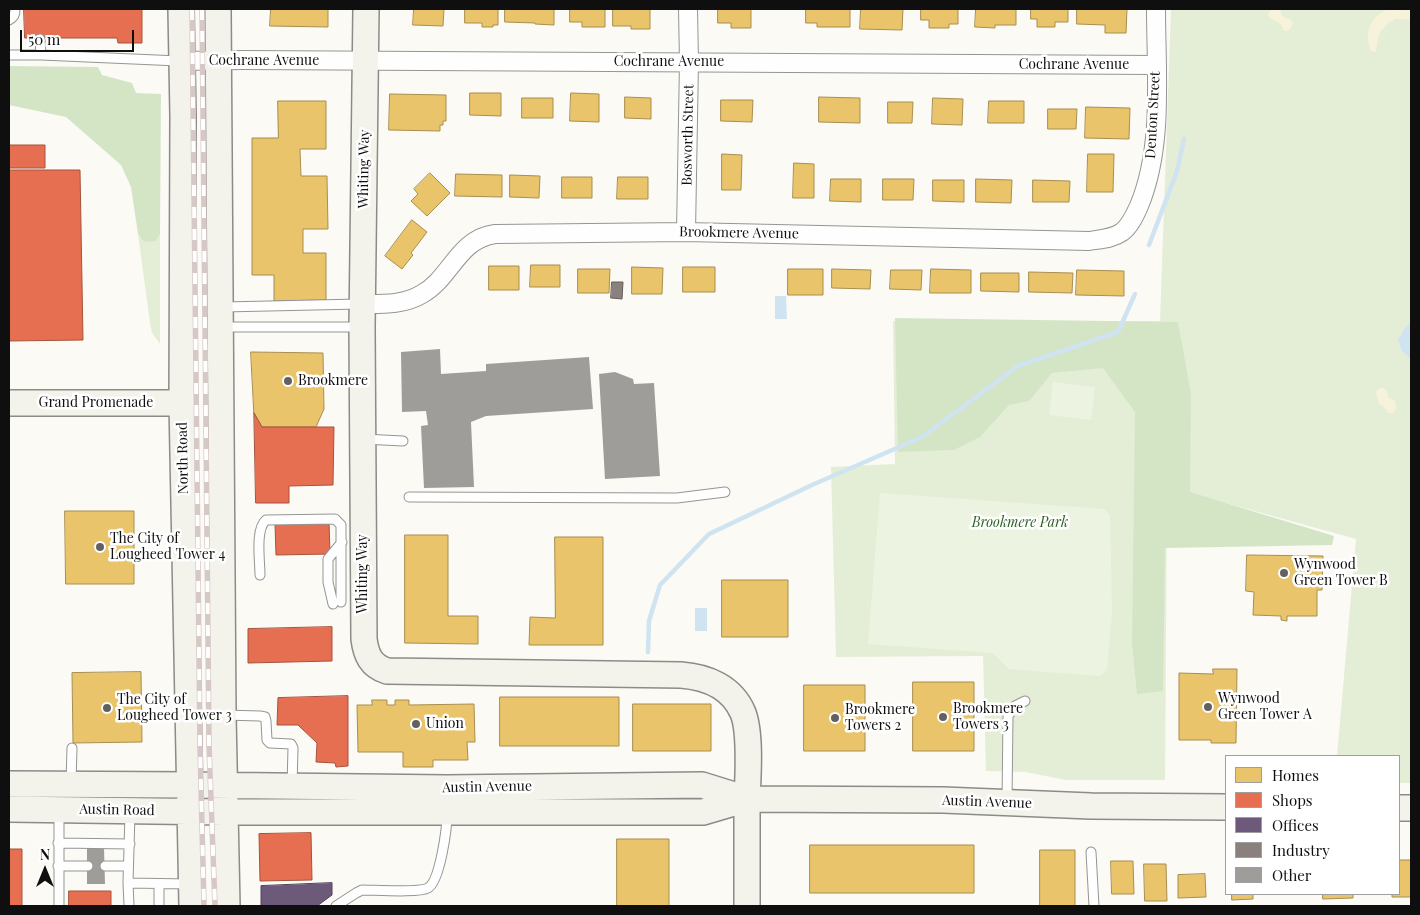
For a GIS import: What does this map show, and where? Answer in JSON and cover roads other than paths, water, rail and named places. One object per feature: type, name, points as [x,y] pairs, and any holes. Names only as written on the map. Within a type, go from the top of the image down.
[{"type":"main road","name":"North Road","points":[[181,9],[182,403],[192,895]]},
{"type":"main road","points":[[218,9],[223,715],[227,906]]},
{"type":"main road","name":"Whiting Way","points":[[366,9],[362,316],[364,639],[367,654],[373,663],[387,671],[681,674],[695,676],[716,683],[732,697],[742,712],[747,729],[747,906]]},
{"type":"main road","name":"Grand Promenade","points":[[9,403],[182,403]]},
{"type":"main road","name":"Austin Road","points":[[9,784],[224,785]]},
{"type":"main road","name":"Austin Avenue","points":[[224,785],[292,787],[447,800]]},
{"type":"main road","name":"Austin Avenue","points":[[225,812],[702,785],[747,799],[943,800],[1091,806],[1225,807]]},
{"type":"main road","name":"Austin Road","points":[[9,809],[225,812]]},
{"type":"street","name":"Bosworth Street","points":[[686,232],[688,9]]},
{"type":"street","name":"Denton Street","points":[[1134,218],[1143,195],[1151,163],[1156,114],[1156,9]]},
{"type":"street","name":"Cochrane Avenue","points":[[182,61],[365,60],[1156,65]]},
{"type":"street","name":"Brookmere Avenue","points":[[362,316],[423,294],[431,288],[468,245],[486,236],[686,232],[1089,240],[1110,238],[1123,231],[1134,218]]},
{"type":"lane","points":[[9,20],[15,14],[15,9]]},
{"type":"lane","points":[[40,39],[41,55]]},
{"type":"lane","points":[[9,55],[182,61]]},
{"type":"lane","points":[[220,317],[362,316]]},
{"type":"lane","points":[[220,317],[362,316]]},
{"type":"lane","points":[[363,439],[403,441]]},
{"type":"lane","points":[[410,497],[677,498],[725,492]]},
{"type":"lane","points":[[260,575],[259,532],[266,520],[335,519],[341,525],[342,542],[337,603],[328,582],[328,559],[342,542]]},
{"type":"lane","points":[[1007,803],[1008,716],[1014,706],[1025,701]]},
{"type":"lane","points":[[223,715],[265,717],[267,740],[270,743],[291,744],[293,748],[292,787]]},
{"type":"lane","points":[[71,785],[72,748]]},
{"type":"lane","points":[[336,906],[362,890],[417,890],[427,888],[433,883],[445,843],[447,800]]},
{"type":"lane","points":[[59,810],[59,906]]},
{"type":"lane","points":[[129,905],[130,810]]},
{"type":"lane","points":[[58,844],[130,844]]},
{"type":"lane","points":[[1091,852],[1094,906]]},
{"type":"lane","points":[[58,866],[88,866]]},
{"type":"lane","points":[[105,866],[128,866]]},
{"type":"lane","points":[[128,883],[159,884],[192,895]]},
{"type":"lane","points":[[159,884],[159,906]]},
{"type":"water","points":[[775,296],[786,296],[787,319],[775,319]]},
{"type":"water","points":[[1411,322],[1411,359],[1402,351],[1398,340],[1404,329]]},
{"type":"water","points":[[695,608],[707,608],[707,631],[695,631]]},
{"type":"waterway","points":[[1149,245],[1177,171],[1184,139]]},
{"type":"waterway","points":[[648,652],[649,621],[660,585],[709,534],[812,485],[922,437],[1018,366],[1118,332],[1135,294]]},
{"type":"railway","points":[[192,9],[200,746],[204,906]]},
{"type":"railway","points":[[202,9],[209,746],[215,906]]},
{"type":"place","name":"Brookmere","points":[[288,381]]},
{"type":"place","name":"The City of Lougheed Tower 4","points":[[100,547]]},
{"type":"place","name":"Wynwood Green Tower B","points":[[1284,573]]},
{"type":"place","name":"Wynwood Green Tower A","points":[[1208,707]]},
{"type":"place","name":"The City of Lougheed Tower 3","points":[[107,708]]},
{"type":"place","name":"Brookmere Towers 3","points":[[943,717]]},
{"type":"place","name":"Brookmere Towers 2","points":[[835,718]]},
{"type":"place","name":"Union","points":[[416,724]]},
{"type":"park label","name":"Brookmere Park","points":[[1020,523]]}]
